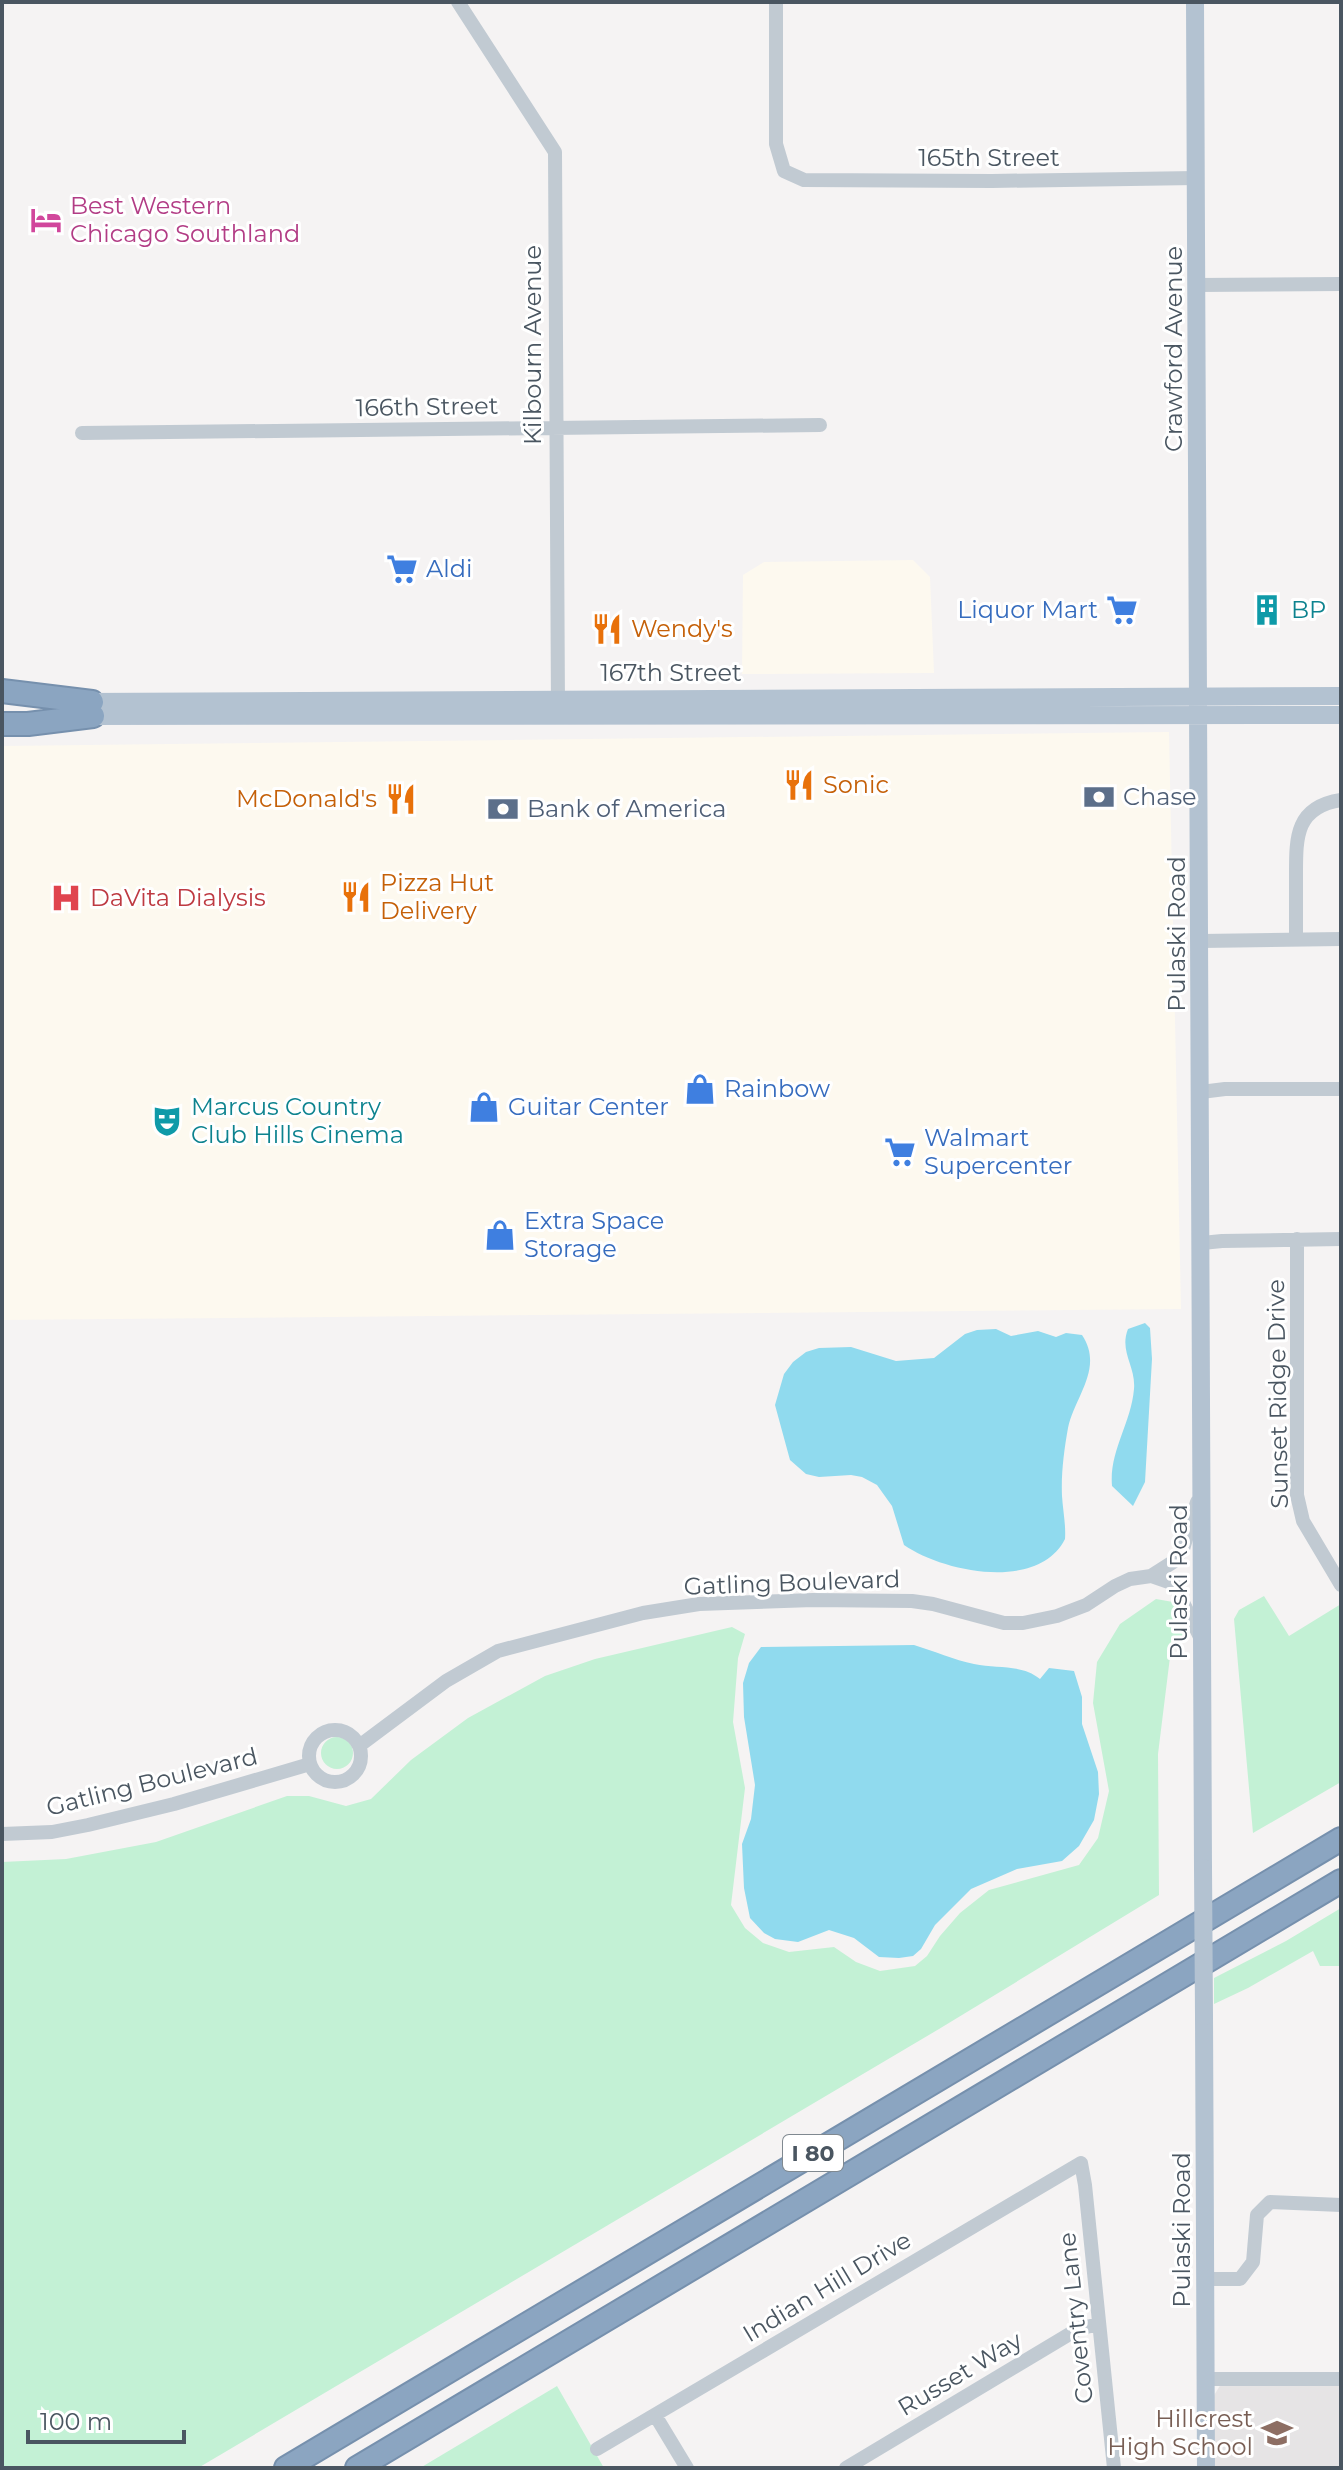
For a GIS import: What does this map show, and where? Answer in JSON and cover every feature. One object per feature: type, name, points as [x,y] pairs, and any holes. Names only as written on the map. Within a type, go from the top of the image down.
[{"type":"highway","points":[[2,691],[93,709]]},
{"type":"highway","points":[[2,724],[28,724],[93,709]]},
{"type":"highway","name":"I 80","points":[[286,2468],[1341,1839]]},
{"type":"highway","name":"I 80","points":[[357,2468],[1341,1881]]},
{"type":"main road","name":"Crawford Avenue","points":[[1195,2],[1200,696]]},
{"type":"main road","name":"Pulaski Road","points":[[1200,696],[1206,2468]]},
{"type":"main road","name":"167th Street","points":[[2,715],[93,709],[558,698],[1341,696]]},
{"type":"main road","name":"167th Street","points":[[2,701],[93,709],[558,717],[1341,715]]},
{"type":"street","name":"Kilbourn Avenue","points":[[458,2],[555,152],[558,717]]},
{"type":"street","name":"165th Street","points":[[776,2],[776,144],[784,171],[804,180],[1196,178]]},
{"type":"street","points":[[1197,285],[1341,284]]},
{"type":"street","name":"166th Street","points":[[82,433],[820,425]]},
{"type":"street","points":[[1296,939],[1296,846],[1300,828],[1316,808],[1341,800]]},
{"type":"street","points":[[1201,941],[1341,939]]},
{"type":"street","points":[[1201,1092],[1225,1089],[1341,1089]]},
{"type":"street","name":"Sunset Ridge Drive","points":[[1297,1239],[1297,1495],[1303,1521],[1341,1585]]},
{"type":"street","points":[[1202,1243],[1341,1239]]},
{"type":"street","name":"Gatling Boulevard","points":[[359,1746],[446,1681],[498,1651],[643,1613],[699,1604],[737,1602],[912,1601],[985,1620],[1023,1623],[1074,1611],[1115,1586],[1130,1579],[1151,1576],[1173,1562],[1183,1549],[1203,1480]]},
{"type":"street","points":[[1151,1576],[1174,1584],[1202,1642]]},
{"type":"street","points":[[333,1730],[348,1734],[359,1746],[360,1763],[356,1771],[341,1781],[324,1779],[310,1764],[313,1743],[325,1732],[333,1730]]},
{"type":"street","name":"Gatling Boulevard","points":[[2,1834],[52,1832],[88,1825],[174,1804],[310,1764]]},
{"type":"street","name":"Coventry Lane","points":[[1081,2163],[1114,2468]]},
{"type":"street","name":"Indian Hill Drive","points":[[597,2449],[1081,2163]]},
{"type":"street","points":[[1207,2279],[1240,2279],[1253,2262],[1257,2215],[1270,2202],[1341,2205]]},
{"type":"street","name":"Russet Way","points":[[846,2468],[1078,2329],[1099,2324]]},
{"type":"street","points":[[1205,2379],[1341,2379]]},
{"type":"street","points":[[655,2415],[687,2468]]},
{"type":"shaded area","points":[[913,560],[930,577],[934,673],[742,674],[743,575],[764,562]]},
{"type":"shaded area","points":[[1169,732],[1181,1309],[2,1320],[2,746]]},
{"type":"shaded area","name":"Hillcrest High School","points":[[1221,2384],[1341,2384],[1341,2468],[1214,2468],[1213,2397]]},
{"type":"green space","points":[[1264,1596],[1289,1636],[1341,1604],[1341,1782],[1253,1833],[1234,1619],[1239,1610]]},
{"type":"green space","points":[[1156,1599],[1173,1602],[1185,1620],[1182,1639],[1170,1657],[1158,1754],[1159,1895],[939,2029],[198,2468],[2,2468],[2,1862],[66,1859],[156,1842],[287,1796],[309,1796],[346,1806],[371,1799],[411,1760],[468,1718],[545,1676],[595,1659],[732,1627],[745,1634],[738,1658],[733,1722],[745,1788],[731,1905],[745,1928],[763,1943],[789,1952],[834,1947],[856,1962],[880,1971],[915,1966],[927,1956],[960,1913],[989,1890],[1079,1865],[1098,1838],[1109,1791],[1093,1703],[1097,1662],[1120,1624]]},
{"type":"green space","points":[[337,1737],[348,1742],[353,1753],[348,1764],[337,1769],[326,1764],[321,1753],[326,1742]]},
{"type":"green space","points":[[1341,1908],[1341,1966],[1320,1966],[1313,1951],[1214,2004],[1214,1978]]},
{"type":"green space","points":[[557,2386],[604,2468],[420,2468]]},
{"type":"water","points":[[1145,1323],[1150,1328],[1152,1359],[1145,1482],[1133,1506],[1112,1486],[1112,1473],[1134,1389],[1126,1337],[1128,1329]]},
{"type":"water","points":[[996,1329],[1011,1336],[1038,1331],[1056,1337],[1066,1333],[1082,1335],[1088,1347],[1089,1370],[1068,1428],[1064,1453],[1062,1488],[1065,1539],[1052,1556],[1034,1566],[1012,1571],[989,1572],[942,1563],[904,1545],[892,1506],[877,1485],[851,1475],[819,1477],[806,1474],[790,1460],[775,1405],[784,1374],[806,1352],[819,1348],[851,1347],[896,1361],[934,1358],[965,1334]]},
{"type":"water","points":[[914,1645],[966,1662],[1025,1671],[1040,1679],[1049,1668],[1074,1671],[1082,1697],[1082,1724],[1098,1772],[1099,1794],[1094,1820],[1079,1846],[1062,1861],[1017,1869],[971,1889],[935,1925],[921,1949],[913,1956],[879,1957],[854,1938],[829,1930],[798,1942],[775,1939],[764,1933],[750,1918],[744,1888],[742,1844],[751,1819],[755,1785],[744,1717],[743,1683],[749,1663],[761,1647]]},
{"type":"place","name":"Best Western Chicago Southland","points":[[46,220]]},
{"type":"place","name":"Aldi","points":[[402,569]]},
{"type":"place","name":"Liquor Mart","points":[[1122,610]]},
{"type":"place","name":"BP","points":[[1267,610]]},
{"type":"place","name":"Wendy's","points":[[607,629]]},
{"type":"place","name":"Sonic","points":[[799,785]]},
{"type":"place","name":"Chase","points":[[1099,797]]},
{"type":"place","name":"McDonald's","points":[[401,799]]},
{"type":"place","name":"Bank of America","points":[[503,809]]},
{"type":"place","name":"Pizza Hut Delivery","points":[[356,897]]},
{"type":"place","name":"DaVita Dialysis","points":[[66,898]]},
{"type":"place","name":"Rainbow","points":[[700,1089]]},
{"type":"place","name":"Guitar Center","points":[[484,1107]]},
{"type":"place","name":"Marcus Country Club Hills Cinema","points":[[167,1121]]},
{"type":"place","name":"Walmart Supercenter","points":[[900,1152]]},
{"type":"place","name":"Extra Space Storage","points":[[500,1235]]},
{"type":"place","name":"Hillcrest High School","points":[[1277,2433]]}]
